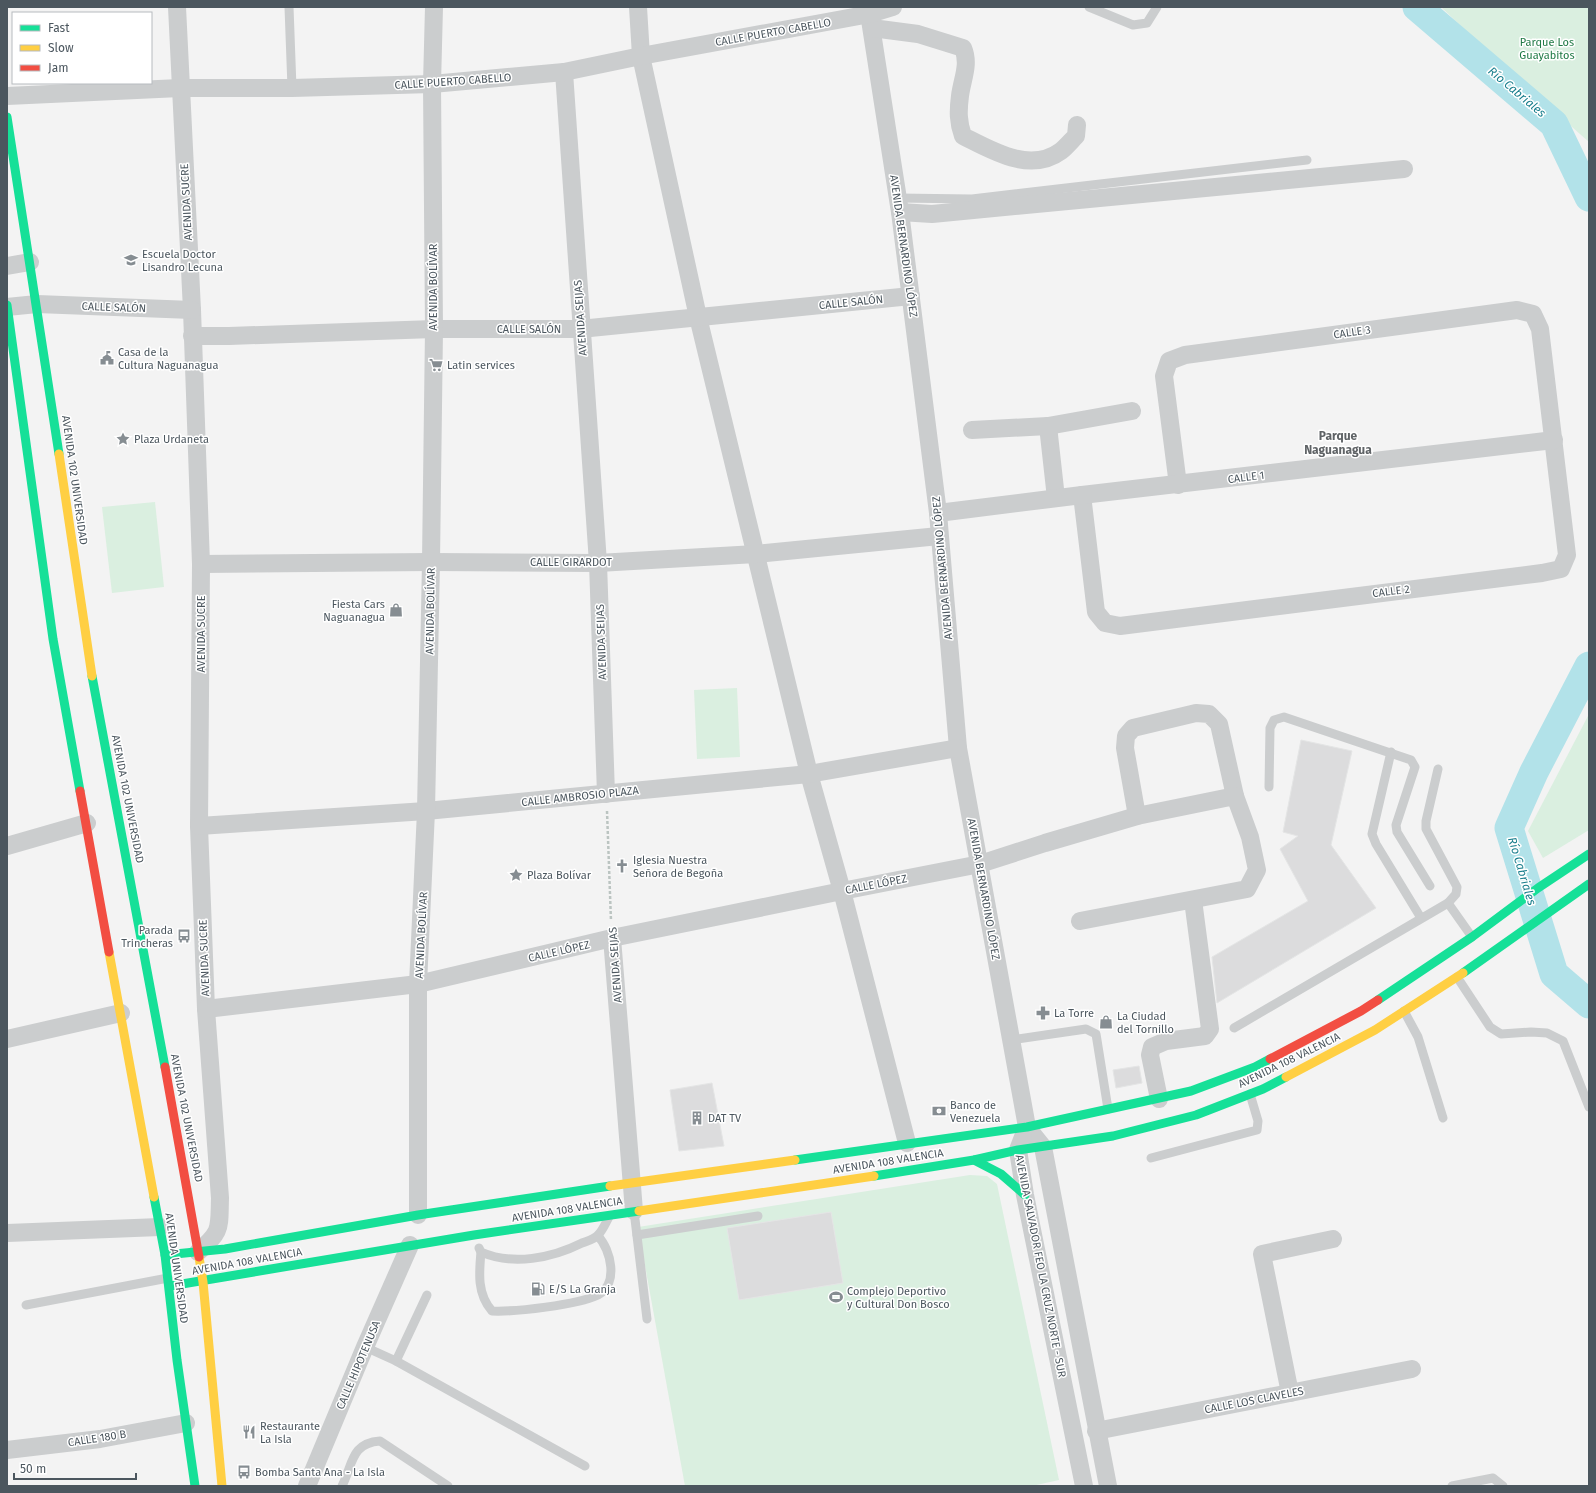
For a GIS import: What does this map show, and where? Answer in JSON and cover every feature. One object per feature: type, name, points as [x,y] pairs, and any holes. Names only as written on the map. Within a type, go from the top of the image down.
[{"type":"street","name":"AVENIDA SUCRE","points":[[177,7],[192,310],[201,564],[199,826],[206,1009],[220,1198],[219,1225],[215,1237],[198,1252]]},
{"type":"street","name":"AVENIDA BOLÍVAR","points":[[418,1215],[418,984],[426,811],[431,562],[434,329],[432,84],[434,7]]},
{"type":"street","points":[[638,7],[641,56],[698,317],[809,774],[842,891],[907,1143]]},
{"type":"street","name":"CALLE PUERTO CABELLO","points":[[7,96],[180,88],[292,88],[432,84],[564,72],[641,56],[870,16],[893,7]]},
{"type":"street","points":[[870,16],[918,34],[963,48],[967,58],[960,95],[958,121],[963,136],[993,151],[1020,160],[1043,159],[1060,152],[1076,136],[1077,125]]},
{"type":"street","name":"AVENIDA BERNARDINO LÓPEZ","points":[[870,16],[899,205],[938,513],[958,748],[1027,1127]]},
{"type":"street","name":"AVENIDA SEIJAS","points":[[564,72],[580,329],[598,563],[606,794]]},
{"type":"street","name":"AVENIDA 102 UNIVERSIDAD","points":[[7,117],[37,304],[89,658],[189,1193],[203,1282],[221,1478]]},
{"type":"street","points":[[899,205],[932,214],[1404,169]]},
{"type":"street","points":[[7,266],[30,262]]},
{"type":"street","name":"CALLE SALÓN","points":[[192,336],[434,329],[580,329],[911,296]]},
{"type":"street","points":[[7,1039],[121,1013],[53,639],[7,306],[37,304]]},
{"type":"street","name":"CALLE SALÓN","points":[[37,304],[192,310]]},
{"type":"street","name":"CALLE 3","points":[[1178,485],[1164,376],[1169,361],[1185,355],[1517,310],[1533,314],[1540,329],[1554,440]]},
{"type":"street","points":[[972,430],[1048,426],[1132,411]]},
{"type":"street","points":[[1048,426],[1056,498]]},
{"type":"street","name":"CALLE 1","points":[[938,513],[1554,440]]},
{"type":"street","name":"CALLE 2","points":[[1082,495],[1096,612],[1105,623],[1120,626],[1561,569],[1567,555],[1554,440]]},
{"type":"street","name":"CALLE GIRARDOT","points":[[201,564],[431,562],[598,563],[756,554],[939,536]]},
{"type":"street","points":[[1080,922],[1247,889],[1257,870],[1250,837],[1235,796],[1219,724],[1209,714],[1196,713],[1133,728],[1126,736],[1125,748],[1137,816]]},
{"type":"street","name":"CALLE AMBROSIO PLAZA","points":[[199,826],[426,811],[809,774],[958,748]]},
{"type":"street","name":"CALLE LÓPEZ","points":[[206,1009],[418,984],[612,938],[980,864],[1137,816],[1235,796]]},
{"type":"street","points":[[7,846],[87,823]]},
{"type":"street","name":"AVENIDA 108 VALENCIA","points":[[165,1255],[198,1252],[418,1215],[631,1182],[1027,1127],[1191,1091],[1256,1067],[1317,1036],[1361,1011],[1472,937],[1538,888],[1589,854]]},
{"type":"street","name":"AVENIDA 108 VALENCIA","points":[[169,1282],[203,1282],[410,1245],[974,1160],[1018,1150],[1114,1136],[1196,1115],[1250,1094],[1375,1030],[1457,977],[1554,907],[1589,884]]},
{"type":"street","points":[[1159,1099],[1150,1055],[1152,1047],[1166,1041],[1205,1036],[1210,1029],[1193,900]]},
{"type":"street","name":"AVENIDA SEIJAS","points":[[612,938],[634,1211]]},
{"type":"street","name":"AVENIDA UNIVERSIDAD","points":[[121,1013],[165,1255],[195,1486]]},
{"type":"street","points":[[1027,1127],[1043,1147],[1096,1431],[1108,1486]]},
{"type":"street","name":"AVENIDA SALVADOR FEO LA CRUZ NORTE - SUR","points":[[1027,1127],[1018,1150],[1025,1195],[1080,1485]]},
{"type":"street","points":[[974,1160],[1001,1174],[1025,1195]]},
{"type":"street","points":[[7,1233],[160,1227]]},
{"type":"street","points":[[1290,1393],[1262,1254],[1333,1239]]},
{"type":"street","name":"CALLE HIPOTENUSA","points":[[307,1486],[365,1347],[410,1245]]},
{"type":"street","name":"CALLE LOS CLAVELES","points":[[1096,1431],[1412,1369]]},
{"type":"street","name":"CALLE 180 B","points":[[7,1450],[100,1439],[186,1423]]},
{"type":"street","points":[[221,1478],[233,1486]]},
{"type":"lane","points":[[289,7],[292,88]]},
{"type":"lane","points":[[1089,7],[1133,25],[1147,23],[1157,7]]},
{"type":"lane","points":[[899,205],[972,199],[1307,160]]},
{"type":"lane","points":[[1269,787],[1270,728],[1274,720],[1284,717],[1411,760],[1414,767],[1396,825],[1397,832],[1430,886]]},
{"type":"lane","points":[[1391,752],[1372,834],[1376,844],[1422,918]]},
{"type":"lane","points":[[1234,1028],[1448,903],[1456,894],[1457,887],[1426,829],[1438,769]]},
{"type":"lane","points":[[1448,903],[1472,937]]},
{"type":"lane","points":[[1457,977],[1490,1027],[1501,1034],[1531,1032],[1547,1033],[1564,1041],[1589,1107]]},
{"type":"lane","points":[[1404,1011],[1418,1037],[1443,1118]]},
{"type":"lane","points":[[1011,1040],[1086,1029],[1092,1030],[1096,1034],[1108,1110]]},
{"type":"lane","points":[[1151,1158],[1257,1130],[1258,1121],[1250,1094]]},
{"type":"lane","points":[[634,1211],[647,1319]]},
{"type":"lane","points":[[481,1252],[491,1256],[504,1258],[533,1259],[564,1252],[598,1236],[611,1214]]},
{"type":"lane","points":[[637,1235],[758,1216]]},
{"type":"lane","points":[[474,1235],[481,1252],[481,1293],[485,1303],[492,1311],[511,1312],[565,1303],[598,1294],[606,1288],[611,1273],[611,1258],[605,1243],[598,1236]]},
{"type":"lane","points":[[26,1305],[169,1282]]},
{"type":"lane","points":[[396,1361],[427,1295]]},
{"type":"lane","points":[[365,1347],[396,1361],[585,1466]]},
{"type":"lane","points":[[342,1486],[360,1448],[368,1442],[380,1441],[448,1486]]},
{"type":"lane","points":[[1452,1486],[1493,1478],[1503,1486]]},
{"type":"path","name":"AVENIDA SEIJAS","points":[[606,794],[612,938]]},
{"type":"green space","name":"Parque Los Guayabitos","points":[[1441,7],[1589,7],[1589,142],[1504,67]]},
{"type":"green space","points":[[155,502],[164,587],[112,593],[102,507]]},
{"type":"green space","points":[[737,688],[740,757],[697,759],[694,690]]},
{"type":"green space","points":[[1589,714],[1589,830],[1543,858],[1528,831]]},
{"type":"green space","name":"Complejo Deportivo y Cultural Don Bosco","points":[[970,1175],[987,1176],[997,1184],[1059,1480],[1032,1486],[685,1486],[638,1227]]},
{"type":"building","points":[[1301,740],[1352,751],[1331,845],[1376,908],[1217,1003],[1212,957],[1308,901],[1280,849],[1298,836],[1283,832]]},
{"type":"building","points":[[1139,1066],[1142,1083],[1116,1088],[1113,1070]]},
{"type":"building","name":"DAT TV","points":[[712,1083],[724,1146],[679,1151],[670,1090]]},
{"type":"building","points":[[831,1212],[843,1283],[739,1300],[727,1228]]},
{"type":"waterway","name":"Río Cabriales","points":[[1417,7],[1554,124],[1589,197]]},
{"type":"waterway","name":"Río Cabriales","points":[[1589,666],[1534,772],[1509,828],[1554,974],[1589,1004]]},
{"type":"traffic: fast","points":[[7,117],[59,454]]},
{"type":"traffic: fast","points":[[7,305],[53,639],[80,791]]},
{"type":"traffic: fast","points":[[92,676],[165,1067]]},
{"type":"traffic: fast","points":[[1378,1000],[1472,937],[1538,888],[1589,854]]},
{"type":"traffic: fast","points":[[1463,973],[1589,884]]},
{"type":"traffic: fast","points":[[795,1160],[1027,1127],[1191,1091],[1255,1067],[1270,1059]]},
{"type":"traffic: fast","points":[[874,1176],[974,1160],[1018,1150],[1113,1136],[1196,1115],[1263,1089],[1286,1077]]},
{"type":"traffic: fast","points":[[974,1160],[1001,1174],[1025,1195]]},
{"type":"traffic: fast","points":[[165,1255],[225,1249],[418,1215],[610,1186]]},
{"type":"traffic: fast","points":[[154,1197],[165,1255],[177,1360],[195,1486]]},
{"type":"traffic: fast","points":[[170,1286],[474,1235],[639,1211]]},
{"type":"traffic: slow","points":[[59,454],[92,676]]},
{"type":"traffic: slow","points":[[109,952],[154,1197]]},
{"type":"traffic: slow","points":[[1286,1077],[1375,1030],[1463,973]]},
{"type":"traffic: slow","points":[[610,1186],[795,1160]]},
{"type":"traffic: slow","points":[[639,1211],[874,1176]]},
{"type":"traffic: slow","points":[[199,1257],[203,1282],[222,1486]]},
{"type":"traffic: jam","points":[[80,791],[109,952]]},
{"type":"traffic: jam","points":[[1270,1059],[1361,1011],[1378,1000]]},
{"type":"traffic: jam","points":[[165,1067],[199,1257]]},
{"type":"place","name":"Escuela Doctor Lisandro Lecuna","points":[[131,260]]},
{"type":"place","name":"Casa de la Cultura Naguanagua","points":[[107,358]]},
{"type":"place","name":"Latin services","points":[[436,365]]},
{"type":"place","name":"Plaza Urdaneta","points":[[123,439]]},
{"type":"place","name":"Fiesta Cars Naguanagua","points":[[396,610]]},
{"type":"place","name":"Iglesia Nuestra Señora de Begoña","points":[[622,866]]},
{"type":"place","name":"Plaza Bolívar","points":[[516,875]]},
{"type":"place","name":"Parada Trincheras","points":[[184,936]]},
{"type":"place","name":"La Torre","points":[[1043,1013]]},
{"type":"place","name":"La Ciudad del Tornillo","points":[[1106,1022]]},
{"type":"place","name":"Banco de Venezuela","points":[[939,1111]]},
{"type":"place","name":"DAT TV","points":[[697,1118]]},
{"type":"place","name":"E/S La Granja","points":[[538,1289]]},
{"type":"place","name":"Complejo Deportivo y Cultural Don Bosco","points":[[836,1297]]},
{"type":"place","name":"Restaurante La Isla","points":[[249,1432]]},
{"type":"place","name":"Bomba Santa Ana - La Isla","points":[[244,1472]]},
{"type":"district","name":"Parque Naguanagua","points":[[1338,443]]}]
